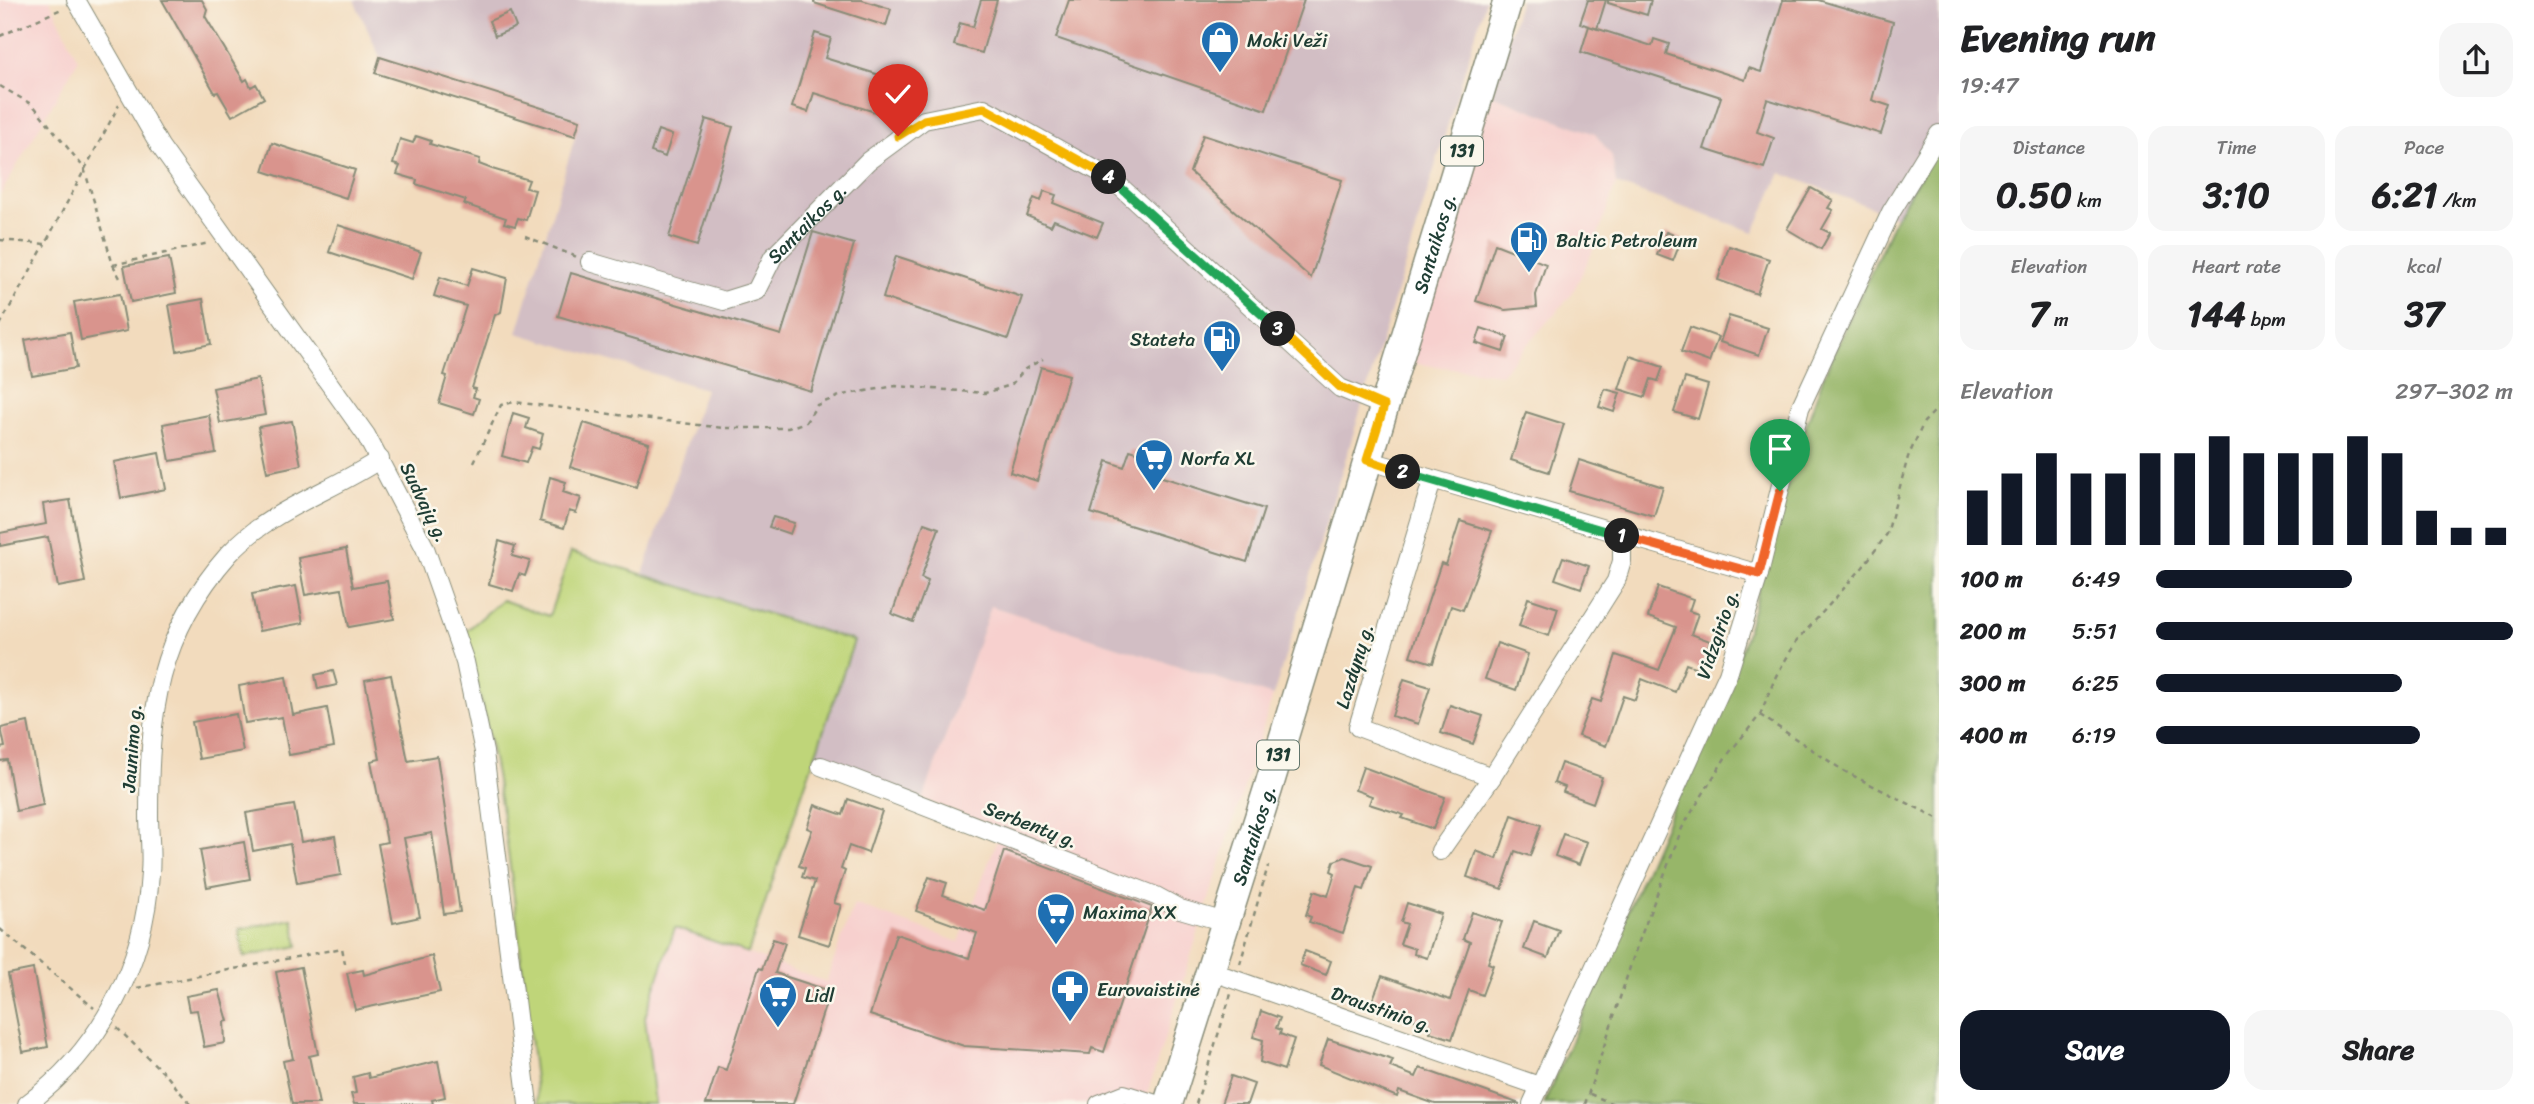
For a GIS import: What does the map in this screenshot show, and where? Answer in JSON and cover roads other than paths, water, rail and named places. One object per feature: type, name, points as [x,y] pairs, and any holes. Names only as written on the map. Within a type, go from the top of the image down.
[{"type":"main road","name":"Santaikos g.","points":[[1168,1104],[1508,0]]},
{"type":"street","name":"Sudvajų g.","points":[[78,4],[160,146],[366,435],[425,548],[465,662],[491,795],[527,1104]]},
{"type":"street","name":"Santaikos g.","points":[[590,262],[724,301],[756,291],[773,257],[868,160],[924,120],[984,108],[1112,179],[1340,387],[1384,406]]},
{"type":"street","name":"Vidzgirio g.","points":[[1532,1104],[1725,681],[1759,574],[1800,408],[1891,212],[1939,134]]},
{"type":"street","name":"Jaunimo g.","points":[[27,1104],[61,1076],[96,1036],[120,991],[138,944],[146,911],[150,872],[149,785],[152,714],[160,681],[179,629],[204,587],[241,542],[278,515],[380,459]]},
{"type":"street","points":[[1367,460],[1622,537],[1759,574]]},
{"type":"street","name":"Lazdynų g.","points":[[1432,481],[1358,727],[1492,777]]},
{"type":"street","points":[[1440,851],[1492,777],[1616,581],[1622,561],[1622,537]]},
{"type":"street","name":"Serbentų g.","points":[[821,766],[1156,896],[1180,909],[1226,922]]},
{"type":"street","name":"Draustinio g.","points":[[1210,971],[1539,1086]]},
{"type":"street","points":[[1099,1104],[1124,1094],[1156,1104]]},
{"type":"place","name":"Moki Veži","points":[[1220,74]]},
{"type":"place","name":"Baltic Petroleum","points":[[1529,274]]},
{"type":"place","name":"Stateta","points":[[1222,373]]},
{"type":"place","name":"Norfa XL","points":[[1154,492]]},
{"type":"place","name":"Maxima XX","points":[[1056,946]]},
{"type":"place","name":"Eurovaistinė","points":[[1070,1023]]},
{"type":"place","name":"Lidl","points":[[778,1029]]}]
